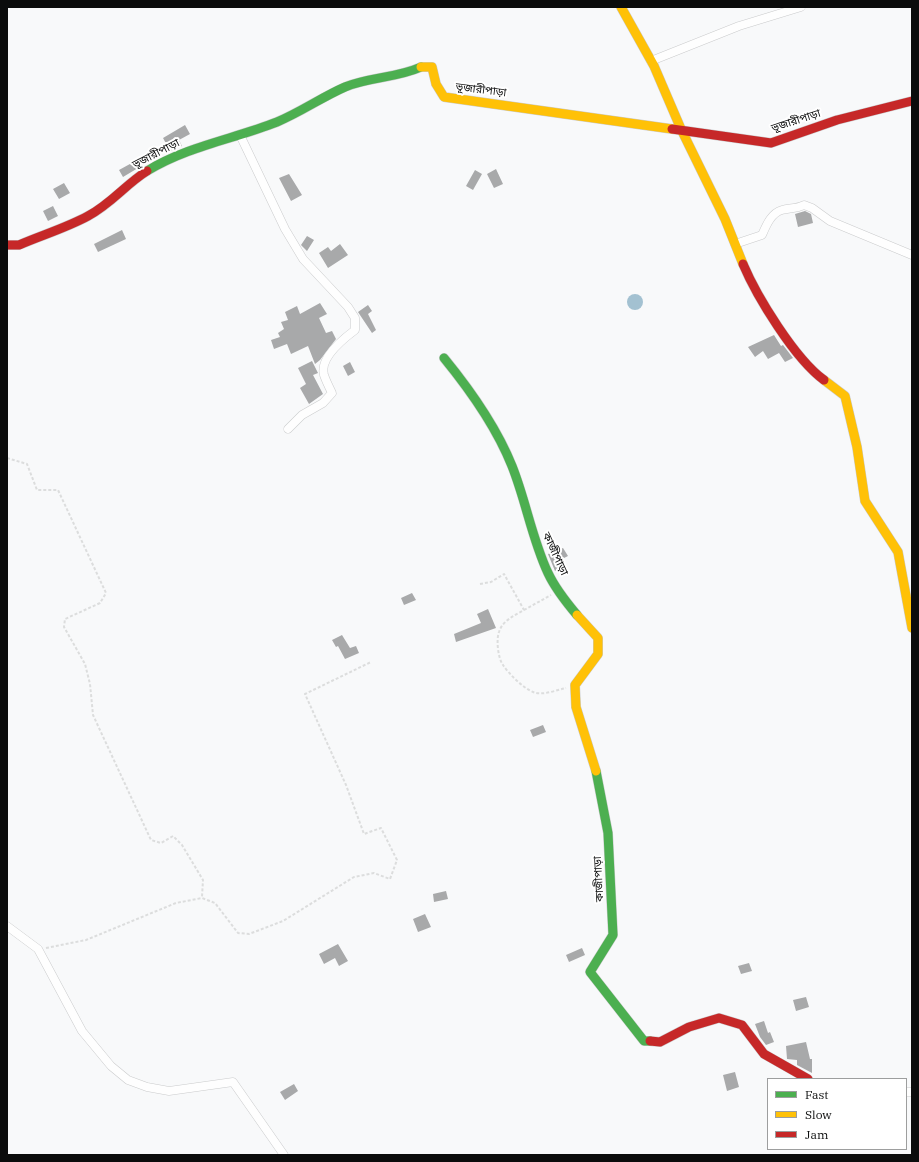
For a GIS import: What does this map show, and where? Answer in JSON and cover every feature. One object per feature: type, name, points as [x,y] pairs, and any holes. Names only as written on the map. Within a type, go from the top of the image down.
[{"type":"street","points":[[621,7],[651,61],[681,129],[726,219],[746,271],[781,332],[814,373],[845,396],[857,447],[865,501],[898,552],[912,628]]},
{"type":"street","points":[[651,61],[739,26],[801,7]]},
{"type":"street","name":"ভূজারীপাড়া","points":[[7,245],[19,245],[88,216],[111,201],[132,180],[155,166],[194,148],[240,135],[277,122],[346,87],[375,79],[406,74],[421,66],[432,67],[436,84],[444,97],[771,142],[837,120],[912,101]]},
{"type":"street","points":[[240,135],[284,229],[303,258],[340,297],[355,318],[355,330],[344,338],[325,362],[323,374],[332,393],[323,403],[302,415],[288,429]]},
{"type":"street","points":[[735,244],[762,235],[768,221],[780,210],[794,210],[804,205],[812,208],[830,221],[912,255]]},
{"type":"street","name":"কাজীপাড়া","points":[[444,358],[469,387],[497,434],[512,466],[531,531],[549,574],[580,618],[598,638],[598,654],[575,685],[576,707],[596,769],[608,833],[612,890],[613,935],[590,972],[644,1041],[660,1042],[689,1027],[719,1018],[742,1025],[764,1054],[806,1078]]},
{"type":"street","points":[[7,926],[38,949],[82,1032],[128,1080],[147,1087],[169,1091],[233,1082],[284,1155]]},
{"type":"path","points":[[7,458],[27,464],[37,490],[58,490],[94,564],[106,593],[100,603],[64,619],[64,627],[85,664],[90,684],[93,715],[151,840],[161,843],[173,836],[182,845],[204,880],[202,898]]},
{"type":"path","points":[[480,584],[491,582],[504,574],[524,610]]},
{"type":"path","points":[[560,590],[506,621],[499,631],[498,643],[502,665],[533,692],[548,693],[575,685]]},
{"type":"path","points":[[38,949],[86,940],[176,903],[202,898],[215,903],[238,933],[249,934],[283,920],[354,877],[374,873],[390,879],[397,860],[381,828],[364,834],[346,785],[305,694],[331,680],[346,675],[371,662]]},
{"type":"water","points":[[635,294],[641,296],[643,302],[641,308],[635,310],[629,308],[627,302],[629,296]]},
{"type":"building","points":[[185,125],[190,134],[179,140],[182,146],[170,151],[163,138]]},
{"type":"building","points":[[139,159],[143,165],[123,177],[119,170]]},
{"type":"building","points":[[496,169],[503,184],[494,188],[487,174]]},
{"type":"building","points":[[475,170],[482,174],[473,190],[466,186]]},
{"type":"building","points":[[289,174],[302,195],[291,201],[279,178]]},
{"type":"building","points":[[64,183],[70,193],[59,199],[53,189]]},
{"type":"building","points":[[53,206],[58,216],[48,221],[43,211]]},
{"type":"building","points":[[805,211],[811,214],[813,223],[798,227],[795,214]]},
{"type":"building","points":[[122,230],[126,239],[98,252],[94,244]]},
{"type":"building","points":[[307,236],[314,240],[307,251],[301,245]]},
{"type":"building","points":[[340,244],[348,255],[328,268],[319,253],[328,247],[331,251]]},
{"type":"building","points":[[320,303],[327,314],[319,318],[326,333],[332,331],[336,339],[320,360],[315,364],[308,346],[291,354],[287,344],[274,349],[271,340],[280,337],[278,333],[284,329],[281,322],[288,320],[285,312],[297,306],[300,314]]},
{"type":"building","points":[[368,305],[372,311],[368,314],[376,330],[372,333],[358,312]]},
{"type":"building","points":[[774,335],[781,346],[783,345],[793,358],[785,362],[779,353],[768,359],[763,351],[755,357],[748,347]]},
{"type":"building","points":[[312,361],[318,373],[313,375],[323,394],[309,404],[300,388],[306,384],[298,368]]},
{"type":"building","points":[[350,362],[355,372],[348,376],[343,366]]},
{"type":"building","points":[[563,548],[568,556],[556,562],[560,569],[555,571],[548,554]]},
{"type":"building","points":[[412,593],[416,600],[404,605],[401,598]]},
{"type":"building","points":[[488,609],[496,628],[456,642],[454,634],[481,623],[477,614]]},
{"type":"building","points":[[342,635],[350,648],[356,646],[359,653],[345,659],[338,646],[336,647],[332,640]]},
{"type":"building","points":[[543,725],[546,732],[533,737],[530,730]]},
{"type":"building","points":[[446,891],[448,899],[434,902],[433,894]]},
{"type":"building","points":[[425,914],[431,927],[418,932],[413,919]]},
{"type":"building","points":[[338,944],[348,961],[339,966],[335,958],[324,964],[319,954]]},
{"type":"building","points":[[582,948],[585,955],[569,962],[566,955]]},
{"type":"building","points":[[749,963],[752,971],[741,974],[738,966]]},
{"type":"building","points":[[806,997],[809,1007],[796,1011],[793,1000]]},
{"type":"building","points":[[764,1021],[768,1033],[770,1032],[774,1042],[766,1045],[760,1037],[755,1024]]},
{"type":"building","points":[[806,1042],[810,1059],[812,1059],[812,1073],[797,1065],[797,1060],[787,1059],[786,1046]]},
{"type":"building","points":[[735,1072],[739,1087],[727,1091],[723,1075]]},
{"type":"building","points":[[294,1084],[298,1091],[285,1100],[280,1092]]},
{"type":"traffic: fast","points":[[147,171],[179,155],[277,122],[345,87],[364,81],[412,71],[421,67]]},
{"type":"traffic: fast","points":[[444,358],[482,409],[506,451],[517,479],[542,560],[554,584],[577,615]]},
{"type":"traffic: fast","points":[[596,771],[608,833],[613,935],[590,972],[644,1041],[650,1041]]},
{"type":"traffic: slow","points":[[621,7],[654,66],[681,129],[725,219],[743,264]]},
{"type":"traffic: slow","points":[[421,67],[432,67],[436,84],[444,97],[672,129]]},
{"type":"traffic: slow","points":[[824,380],[845,396],[857,447],[865,501],[898,552],[912,628]]},
{"type":"traffic: slow","points":[[577,615],[598,638],[598,654],[575,685],[576,707],[596,771]]},
{"type":"traffic: jam","points":[[672,129],[771,143],[837,120],[912,101]]},
{"type":"traffic: jam","points":[[7,245],[19,245],[63,228],[88,216],[104,206],[147,171]]},
{"type":"traffic: jam","points":[[743,264],[757,293],[789,343],[801,358],[824,380]]},
{"type":"traffic: jam","points":[[650,1041],[660,1042],[689,1027],[719,1018],[742,1025],[764,1054],[806,1078]]}]
